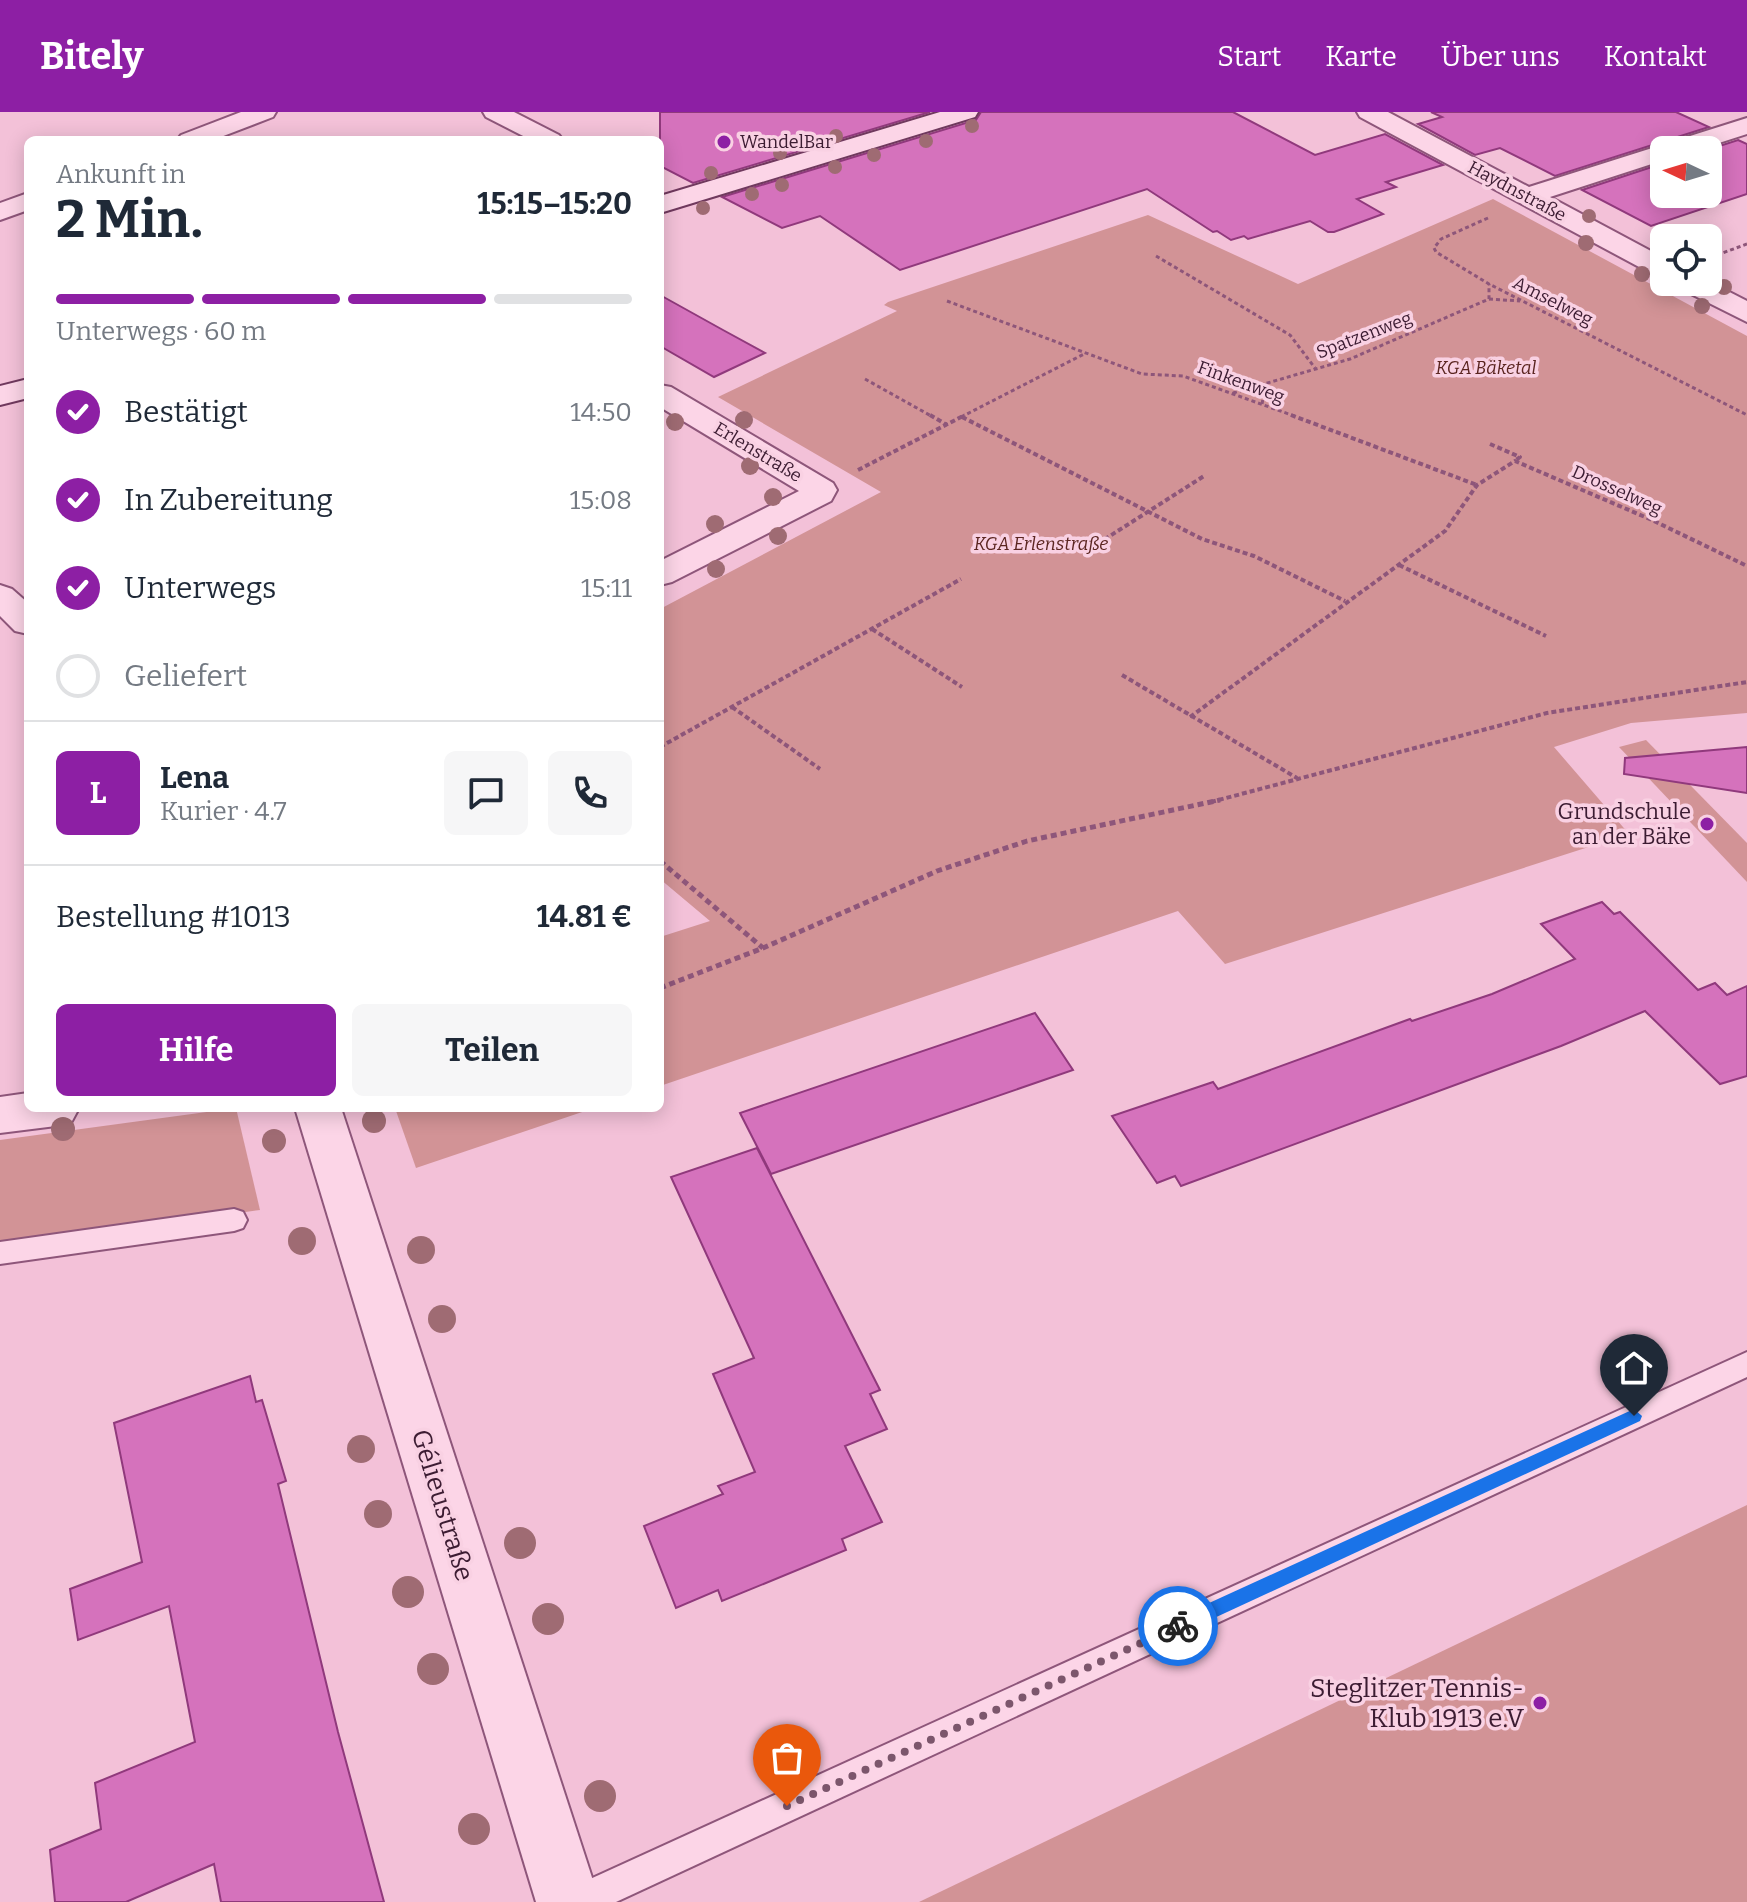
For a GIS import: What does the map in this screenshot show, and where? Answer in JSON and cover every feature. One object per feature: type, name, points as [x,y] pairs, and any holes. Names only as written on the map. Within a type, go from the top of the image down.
[{"type":"street","points":[[201,136],[264,112]]},
{"type":"street","points":[[495,112],[542,136]]},
{"type":"street","points":[[664,202],[966,112]]},
{"type":"street","name":"Haydnstraße","points":[[1369,112],[1650,262]]},
{"type":"street","points":[[1715,136],[1747,126]]},
{"type":"street","points":[[1527,196],[1650,156]]},
{"type":"street","points":[[0,212],[24,203]]},
{"type":"street","points":[[1715,296],[1747,313]]},
{"type":"street","points":[[0,396],[24,389]]},
{"type":"street","name":"Erlenstraße","points":[[664,396],[821,490],[819,494],[664,573]]},
{"type":"street","points":[[0,596],[24,619]]},
{"type":"street","points":[[0,1115],[24,1112]]},
{"type":"street","name":"Gélieustraße","points":[[319,1112],[568,1902]]},
{"type":"lane","points":[[0,1253],[234,1220]]},
{"type":"lane","points":[[578,1902],[1747,1364]]},
{"type":"path","name":"Amselweg","points":[[1496,215],[1441,239],[1434,248],[1441,258],[1489,284],[1747,415]]},
{"type":"path","points":[[1722,252],[1747,244]]},
{"type":"path","points":[[1156,256],[1290,335],[1298,341],[1315,368]]},
{"type":"path","points":[[1489,284],[1489,299],[1524,302]]},
{"type":"path","name":"Spatzenweg","points":[[1232,393],[1350,359],[1489,299]]},
{"type":"path","name":"Finkenweg","points":[[947,301],[1142,374],[1183,376],[1232,393],[1477,485]]},
{"type":"path","points":[[821,490],[1084,354]]},
{"type":"path","points":[[865,379],[947,425]]},
{"type":"path","points":[[1262,404],[1266,383]]},
{"type":"path","points":[[962,417],[1202,539],[1254,556],[1345,601]]},
{"type":"path","name":"Drosselweg","points":[[1490,444],[1520,457],[1515,461],[1652,520],[1747,566]]},
{"type":"path","points":[[1190,717],[1445,531],[1477,485],[1515,461]]},
{"type":"path","points":[[1091,548],[1204,476]]},
{"type":"path","points":[[1398,564],[1546,636]]},
{"type":"path","points":[[664,745],[961,579]]},
{"type":"path","points":[[872,629],[962,687]]},
{"type":"path","points":[[1122,675],[1298,779]]},
{"type":"path","points":[[664,986],[763,948],[937,871],[1027,841],[1243,795],[1547,713],[1747,682]]},
{"type":"path","points":[[732,707],[820,769]]},
{"type":"path","points":[[664,864],[763,948]]},
{"type":"green space","points":[[1493,199],[1650,284],[1650,296],[1673,296],[1747,336],[1747,713],[1631,723],[1554,747],[1629,834],[1225,964],[1178,911],[664,1085],[664,936],[710,921],[664,882],[664,607],[881,492],[718,397],[897,311],[884,305],[888,302],[1148,215],[1298,284]]},
{"type":"green space","points":[[1646,740],[1747,843],[1747,882],[1619,747]]},
{"type":"green space","points":[[206,1112],[237,1112],[260,1210],[0,1247],[0,1140]]},
{"type":"green space","points":[[396,1112],[582,1112],[416,1168]]},
{"type":"green space","name":"Steglitzer Tennis- Klub 1913 e.V","points":[[1747,1505],[1747,1902],[919,1902]]},
{"type":"building","points":[[660,112],[930,112],[693,183],[664,168],[664,136],[660,136]]},
{"type":"building","points":[[981,112],[1233,112],[1315,155],[1385,134],[1443,165],[1386,182],[1396,187],[1357,199],[1383,214],[1334,232],[1328,232],[1310,221],[1248,239],[1244,236],[1231,240],[1217,231],[1213,232],[1147,189],[900,270],[820,216],[782,228],[722,197],[976,120]]},
{"type":"building","points":[[1431,112],[1676,112],[1709,127],[1681,136],[1650,136],[1650,146],[1555,176],[1500,148],[1475,155],[1418,124],[1442,117]]},
{"type":"building","points":[[1738,140],[1747,144],[1747,194],[1722,202],[1722,145]]},
{"type":"building","points":[[1650,168],[1650,208],[1705,208],[1650,225],[1582,190]]},
{"type":"building","points":[[664,297],[765,353],[714,377],[664,348]]},
{"type":"building","points":[[1747,747],[1747,793],[1624,774],[1625,758]]},
{"type":"building","points":[[1602,902],[1614,914],[1620,912],[1698,990],[1715,983],[1727,995],[1747,986],[1747,1076],[1720,1084],[1645,1011],[1561,1046],[1181,1186],[1175,1176],[1157,1183],[1112,1116],[1213,1082],[1218,1089],[1410,1019],[1412,1021],[1492,994],[1575,959],[1541,924]]},
{"type":"building","points":[[1035,1013],[1073,1070],[771,1174],[740,1113]]},
{"type":"building","points":[[757,1148],[880,1390],[870,1394],[887,1429],[845,1446],[882,1522],[842,1539],[846,1550],[722,1601],[718,1590],[676,1608],[644,1526],[723,1494],[718,1486],[755,1472],[713,1374],[754,1358],[671,1177]]},
{"type":"building","points":[[250,1376],[256,1402],[262,1400],[286,1481],[278,1484],[338,1732],[384,1902],[221,1902],[214,1864],[126,1902],[55,1902],[50,1850],[101,1829],[95,1783],[195,1742],[169,1606],[78,1640],[70,1589],[142,1562],[114,1423]]},
{"type":"way so far","points":[[787,1806],[1178,1626]]},
{"type":"place","name":"WandelBar","points":[[724,142]]},
{"type":"place","name":"Grundschule an der Bäke","points":[[1707,824]]},
{"type":"place","name":"Steglitzer Tennis- Klub 1913 e.V","points":[[1540,1703]]},
{"type":"route","points":[[1178,1626],[1634,1416]]},
{"type":"park label","name":"KGA Bäketal","points":[[1486,368]]},
{"type":"park label","name":"KGA Erlenstraße","points":[[1041,544]]}]
